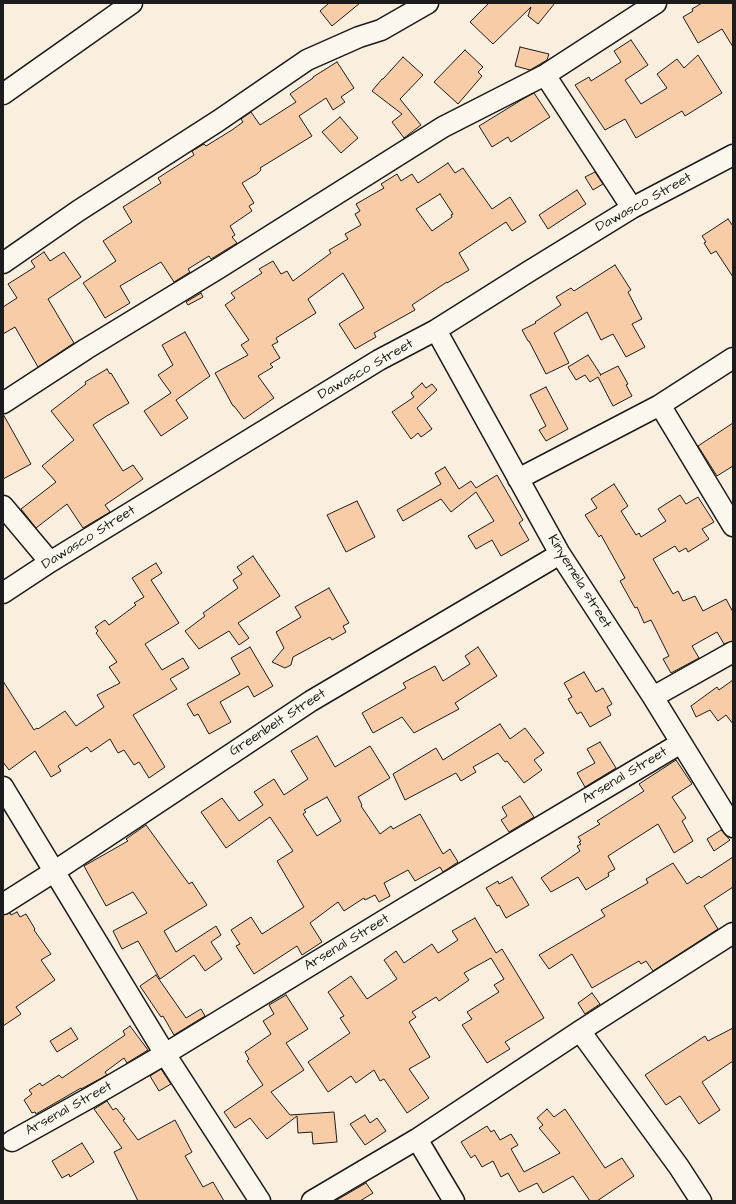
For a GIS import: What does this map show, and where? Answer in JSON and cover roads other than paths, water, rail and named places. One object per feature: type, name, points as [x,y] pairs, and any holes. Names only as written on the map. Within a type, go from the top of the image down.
[{"type":"street","points":[[3,94],[132,3]]},
{"type":"street","points":[[3,263],[78,211],[218,121],[307,60],[359,37],[381,30],[428,3]]},
{"type":"street","points":[[3,403],[86,349],[219,268],[443,127],[545,75],[656,3]]},
{"type":"street","points":[[545,75],[632,208]]},
{"type":"street","name":"Dawasco Street","points":[[3,593],[50,562],[379,360],[436,330],[632,208],[733,155]]},
{"type":"street","name":"Kinyemela street","points":[[436,330],[560,554],[654,697],[733,827]]},
{"type":"street","points":[[518,479],[660,405],[733,358]]},
{"type":"street","points":[[660,405],[733,526]]},
{"type":"street","points":[[3,506],[50,562]]},
{"type":"street","name":"Greenbelt Street","points":[[3,904],[311,701],[560,554]]},
{"type":"street","points":[[654,697],[733,652]]},
{"type":"street","name":"Arsenal Street","points":[[12,1141],[91,1098],[165,1054],[406,907],[681,743]]},
{"type":"street","points":[[3,787],[165,1054],[260,1201]]},
{"type":"street","points":[[312,1201],[417,1139],[580,1031],[733,933]]},
{"type":"street","points":[[580,1031],[679,1167],[700,1201]]},
{"type":"street","points":[[417,1139],[454,1201]]}]
